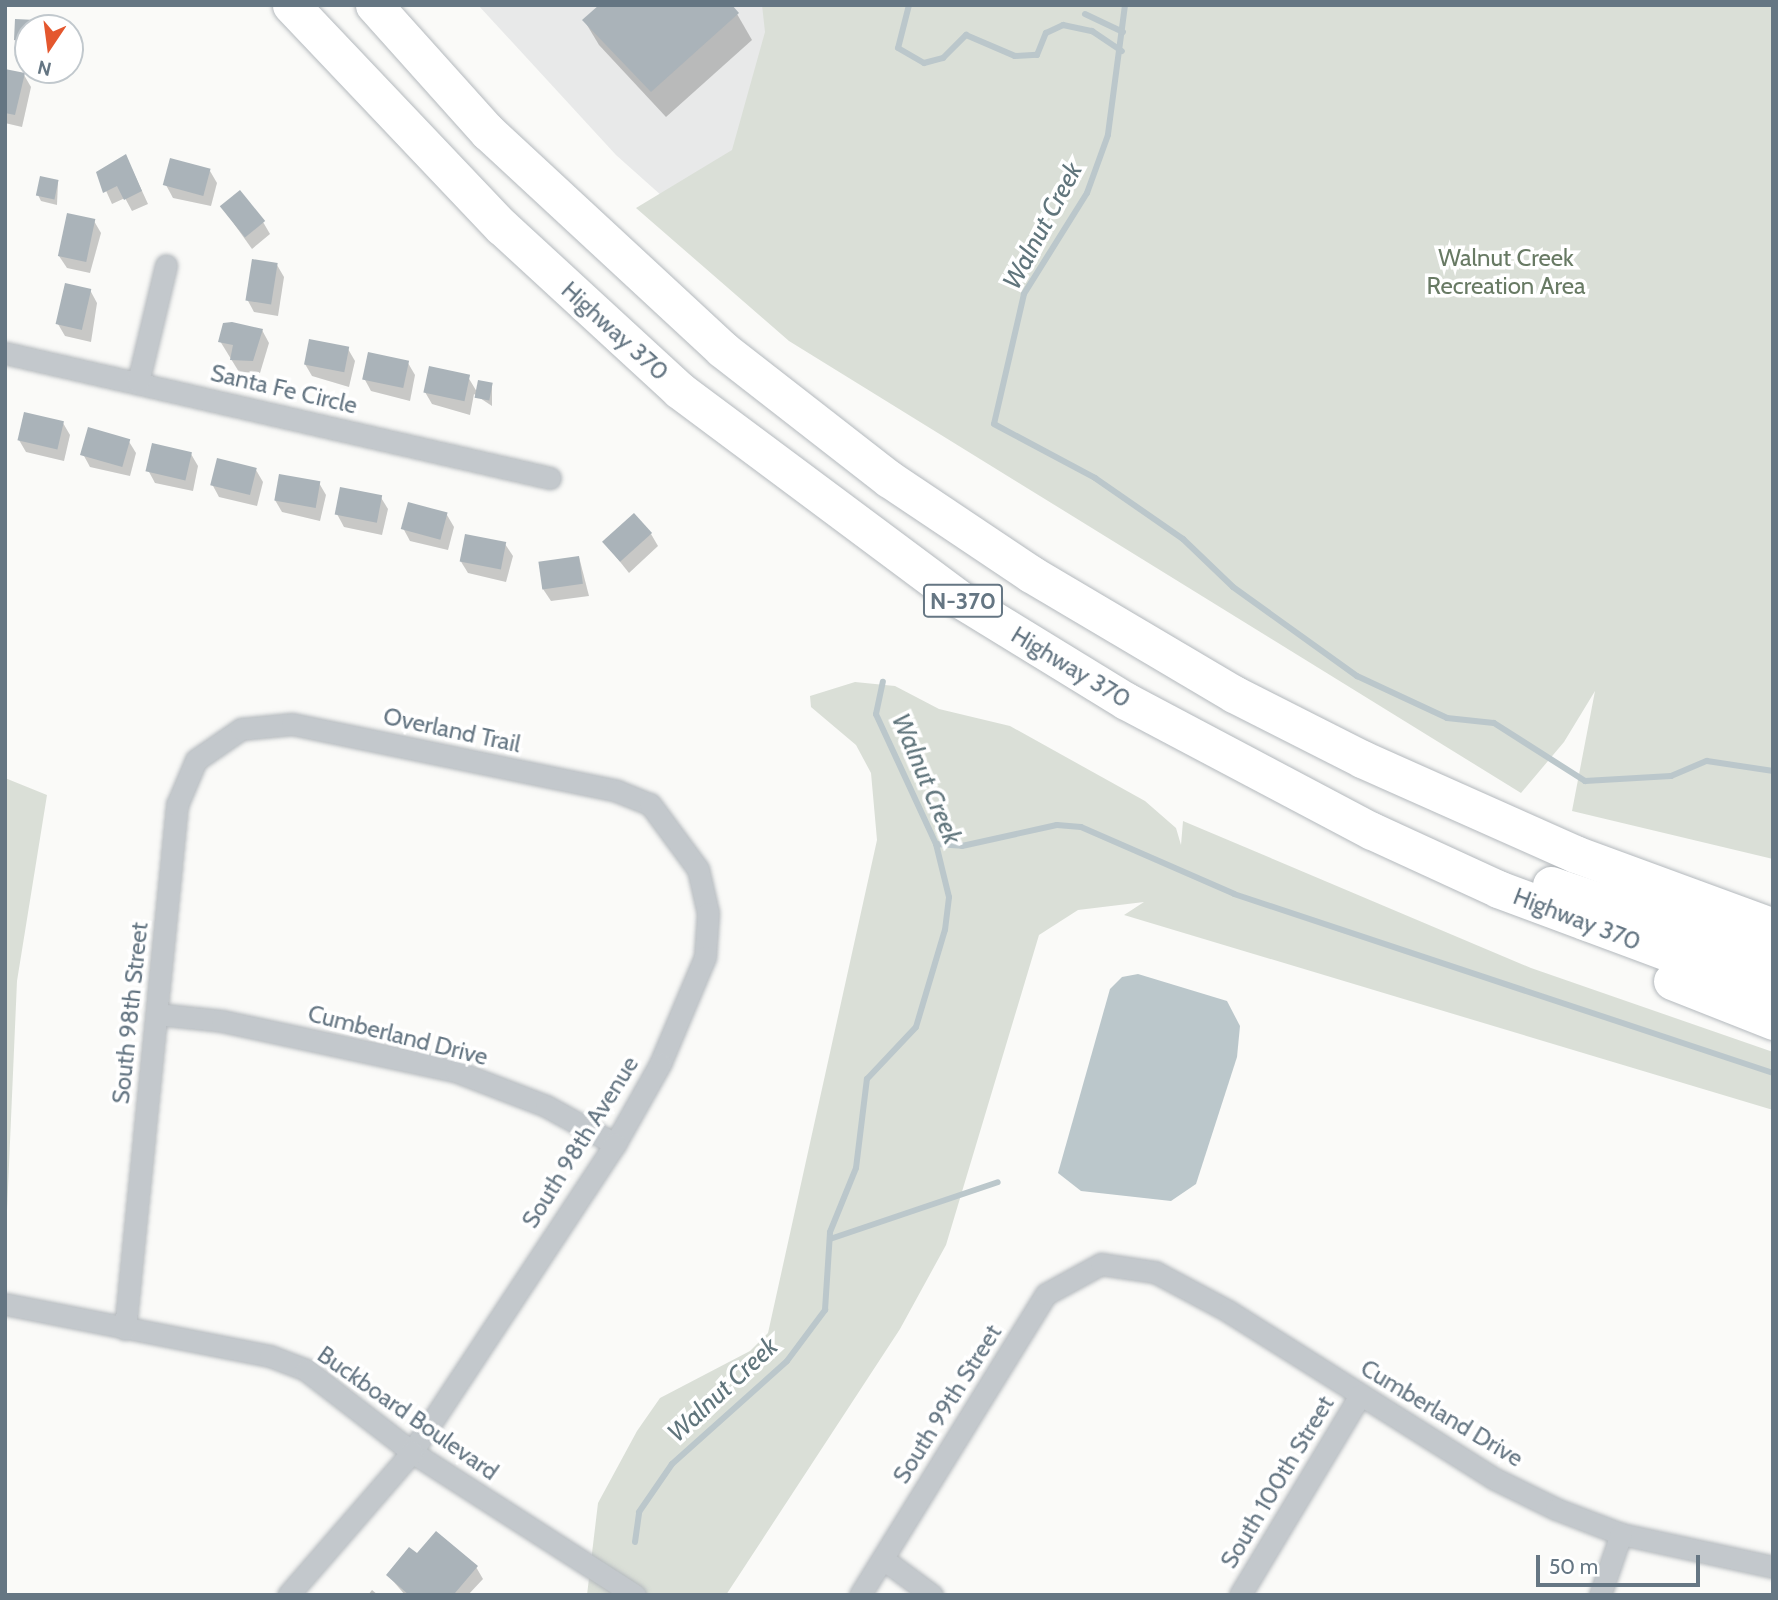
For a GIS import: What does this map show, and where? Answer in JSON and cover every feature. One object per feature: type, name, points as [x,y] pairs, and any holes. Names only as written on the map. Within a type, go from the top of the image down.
[{"type":"highway","name":"Highway 370","points":[[291,5],[402,128],[600,319],[679,390],[849,520],[961,600],[1126,701],[1427,856],[1498,889],[1773,991]]},
{"type":"highway","points":[[351,5],[423,64]]},
{"type":"highway","name":"N-370","points":[[374,5],[423,64],[572,214],[722,349],[889,478],[1031,574],[1234,694],[1362,759],[1575,855],[1773,927]]},
{"type":"highway","points":[[1427,856],[1555,886],[1773,960]]},
{"type":"highway","points":[[1498,889],[1626,962],[1773,1021]]},
{"type":"street","points":[[138,382],[166,265]]},
{"type":"street","name":"Santa Fe Circle","points":[[5,353],[550,478]]},
{"type":"street","name":"Overland Trail","points":[[241,729],[292,724],[607,789],[650,804]]},
{"type":"street","name":"South 98th Street","points":[[125,1329],[177,805],[196,760],[241,729]]},
{"type":"street","name":"South 98th Avenue","points":[[288,1595],[412,1452],[615,1144],[660,1064],[705,957],[708,913],[698,869],[650,804]]},
{"type":"street","name":"Cumberland Drive","points":[[157,1014],[222,1021],[455,1071],[546,1106],[615,1144]]},
{"type":"street","name":"Cumberland Drive","points":[[1101,1264],[1155,1272],[1495,1479],[1621,1534],[1773,1567]]},
{"type":"street","name":"South 99th Street","points":[[860,1595],[1046,1294],[1101,1264]]},
{"type":"street","name":"Buckboard Boulevard","points":[[5,1304],[270,1356],[306,1370],[412,1452],[635,1595]]},
{"type":"street","name":"South 100th Street","points":[[1240,1595],[1360,1395]]},
{"type":"street","points":[[1600,1595],[1621,1534]]},
{"type":"street","points":[[883,1559],[932,1595]]},
{"type":"shaded area","points":[[478,5],[788,5],[755,279],[616,155]]},
{"type":"shaded area","points":[[1138,974],[1227,1001],[1240,1026],[1237,1057],[1196,1184],[1171,1201],[1081,1191],[1058,1173],[1110,989],[1122,977]]},
{"type":"green space","name":"Walnut Creek Recreation Area","points":[[762,5],[1773,5],[1773,859],[1572,811],[1595,691],[1564,742],[1521,793],[789,341],[636,208],[732,150],[765,32]]},
{"type":"green space","points":[[855,682],[895,686],[939,709],[1010,726],[1145,801],[1176,828],[1181,845],[1183,821],[1531,968],[1773,1052],[1773,1110],[1124,915],[1144,902],[1078,910],[1039,935],[946,1245],[900,1329],[726,1595],[587,1595],[598,1503],[637,1431],[660,1398],[750,1351],[768,1333],[877,840],[871,773],[856,745],[811,707],[810,696]]},
{"type":"green space","points":[[5,778],[47,795],[17,981],[5,1257]]},
{"type":"building","points":[[599,5],[732,5],[739,13],[651,92],[582,20]]},
{"type":"building","points":[[5,69],[14,71],[14,84],[22,84],[15,115],[5,113]]},
{"type":"building","points":[[126,154],[142,191],[124,200],[117,186],[103,193],[96,172]]},
{"type":"building","points":[[170,158],[211,169],[203,196],[163,185]]},
{"type":"building","points":[[40,176],[59,180],[54,200],[36,196]]},
{"type":"building","points":[[240,190],[265,221],[245,237],[220,206]]},
{"type":"building","points":[[67,213],[95,219],[86,262],[58,256]]},
{"type":"building","points":[[252,259],[278,263],[271,305],[245,300]]},
{"type":"building","points":[[65,283],[91,289],[82,330],[56,324]]},
{"type":"building","points":[[232,322],[263,329],[253,361],[230,360],[233,345],[218,342],[223,323]]},
{"type":"building","points":[[309,339],[349,347],[344,372],[304,365]]},
{"type":"building","points":[[368,352],[409,361],[403,388],[362,379]]},
{"type":"building","points":[[429,366],[470,375],[464,401],[423,392]]},
{"type":"building","points":[[478,380],[493,383],[489,401],[475,398]]},
{"type":"building","points":[[24,412],[64,421],[57,449],[17,440]]},
{"type":"building","points":[[88,427],[130,439],[122,467],[80,455]]},
{"type":"building","points":[[152,443],[192,452],[185,480],[145,471]]},
{"type":"building","points":[[217,458],[257,468],[250,495],[210,485]]},
{"type":"building","points":[[279,474],[320,481],[316,508],[274,501]]},
{"type":"building","points":[[340,487],[382,495],[377,523],[335,514]]},
{"type":"building","points":[[408,502],[448,513],[440,540],[401,529]]},
{"type":"building","points":[[634,513],[652,533],[620,562],[602,542]]},
{"type":"building","points":[[465,534],[506,542],[501,569],[460,561]]},
{"type":"building","points":[[579,556],[583,584],[542,589],[538,562]]},
{"type":"building","points":[[436,1531],[478,1566],[455,1593],[409,1595],[386,1575],[409,1547],[417,1553]]},
{"type":"waterway","points":[[909,5],[898,48],[924,63],[943,58],[966,35],[1015,56],[1037,55],[1046,33],[1063,25],[1092,31],[1122,51]]},
{"type":"waterway","points":[[1125,5],[1108,135],[1087,193],[1024,294],[994,424],[1095,478],[1183,539],[1233,587],[1357,676],[1447,718],[1494,723],[1585,781],[1671,776],[1707,761],[1773,771]]},
{"type":"waterway","points":[[1085,14],[1123,32]]},
{"type":"waterway","name":"Walnut Creek","points":[[635,1542],[639,1512],[672,1464],[787,1361],[825,1310],[830,1232],[856,1168],[867,1079],[916,1027],[945,930],[949,897],[936,844],[876,714],[883,682]]},
{"type":"waterway","points":[[936,844],[962,846],[1057,825],[1081,827],[1234,894],[1773,1073]]},
{"type":"waterway","points":[[830,1239],[998,1182]]}]
